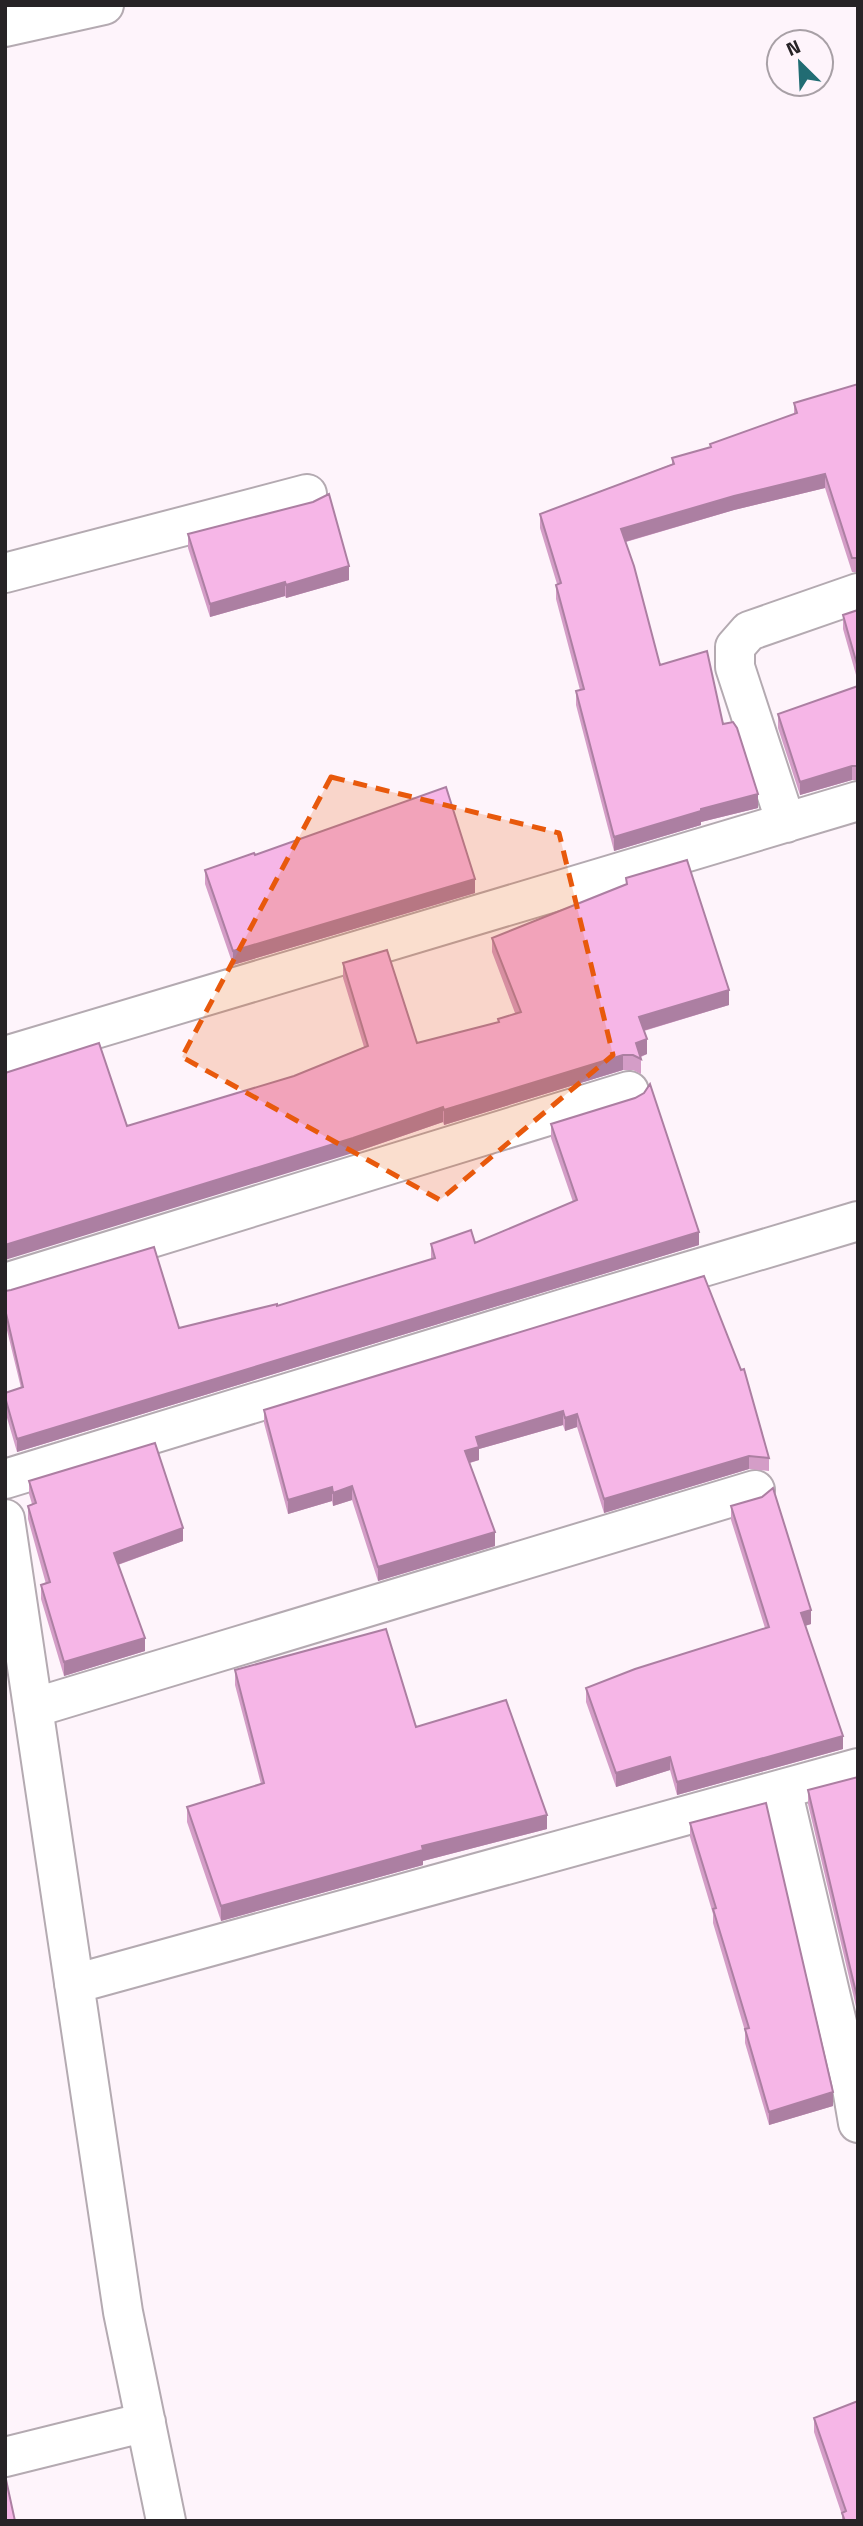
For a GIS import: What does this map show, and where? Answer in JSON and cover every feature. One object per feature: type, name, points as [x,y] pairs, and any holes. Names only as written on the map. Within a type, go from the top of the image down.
[{"type":"street","points":[[5,27],[104,5]]},
{"type":"street","points":[[5,573],[307,494]]},
{"type":"street","points":[[786,823],[735,667],[735,647],[748,631],[858,593]]},
{"type":"street","points":[[5,1056],[858,802]]},
{"type":"street","points":[[5,1283],[629,1091]]},
{"type":"street","points":[[5,1479],[858,1222]]},
{"type":"street","points":[[33,1708],[755,1490]]},
{"type":"street","points":[[5,1519],[123,2312],[166,2521]]},
{"type":"street","points":[[74,1984],[858,1768]]},
{"type":"street","points":[[782,1788],[858,2123]]},
{"type":"street","points":[[5,2457],[146,2422]]},
{"type":"highlighted area","points":[[331,777],[559,833],[613,1055],[440,1200],[182,1057]]},
{"type":"building","points":[[858,384],[858,558],[852,558],[825,474],[734,496],[621,529],[634,566],[660,665],[707,651],[723,724],[733,722],[737,728],[758,794],[614,837],[576,691],[584,689],[556,585],[561,583],[540,514],[674,464],[672,458],[711,447],[710,444],[797,413],[794,403]]},
{"type":"building","points":[[329,494],[349,566],[210,604],[188,534],[313,502]]},
{"type":"building","points":[[858,610],[858,668],[843,615]]},
{"type":"building","points":[[858,686],[858,766],[800,782],[778,714]]},
{"type":"building","points":[[446,787],[475,879],[233,951],[205,870]]},
{"type":"building","points":[[687,860],[729,990],[639,1017],[647,1039],[636,1043],[641,1059],[633,1055],[623,1055],[444,1110],[443,1107],[353,1138],[5,1245],[5,1073],[99,1043],[127,1126],[294,1076],[368,1046],[343,963],[387,950],[417,1043],[499,1022],[498,1019],[521,1012],[492,938],[627,884],[626,878]]},
{"type":"building","points":[[650,1084],[699,1232],[17,1439],[5,1393],[23,1387],[5,1309],[5,1291],[154,1247],[179,1328],[277,1306],[435,1258],[431,1244],[471,1230],[475,1243],[577,1200],[551,1124],[635,1098],[644,1093]]},
{"type":"building","points":[[704,1276],[741,1370],[744,1369],[769,1458],[749,1456],[604,1499],[577,1414],[565,1418],[563,1411],[476,1437],[479,1447],[465,1451],[495,1532],[378,1567],[352,1486],[333,1493],[332,1487],[288,1500],[264,1410]]},
{"type":"building","points":[[155,1443],[183,1528],[114,1553],[145,1638],[64,1662],[41,1585],[50,1582],[28,1506],[36,1503],[29,1481]]},
{"type":"building","points":[[773,1488],[811,1610],[801,1613],[843,1736],[677,1782],[670,1757],[616,1773],[586,1688],[635,1669],[769,1627],[731,1506],[762,1497]]},
{"type":"building","points":[[386,1629],[416,1727],[506,1700],[547,1815],[422,1846],[423,1850],[221,1906],[187,1807],[264,1783],[235,1670]]},
{"type":"building","points":[[858,1777],[858,2001],[808,1790]]},
{"type":"building","points":[[766,1803],[833,2092],[769,2112],[745,2029],[749,2028],[690,1823]]},
{"type":"building","points":[[858,2401],[858,2521],[845,2521],[842,2513],[846,2511],[814,2418]]},
{"type":"building","points":[[5,2475],[15,2521],[5,2521]]}]
